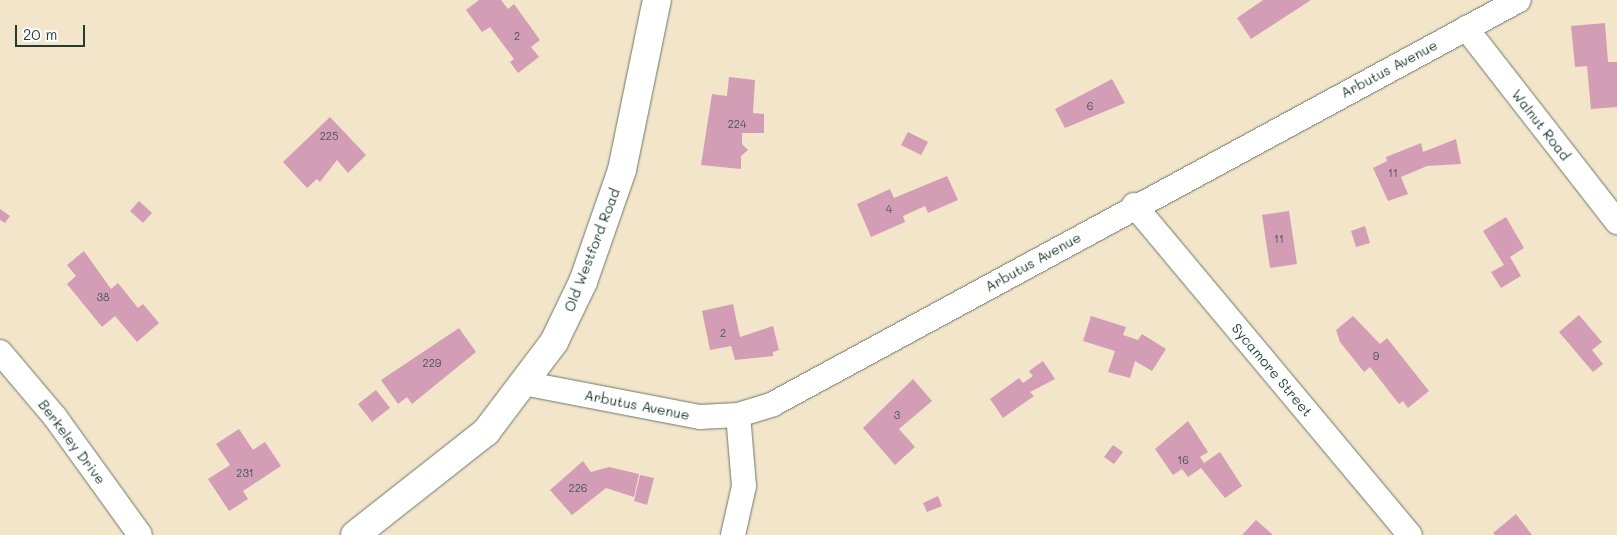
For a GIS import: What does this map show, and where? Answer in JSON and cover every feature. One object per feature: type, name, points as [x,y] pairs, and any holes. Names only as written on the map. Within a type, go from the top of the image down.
[{"type":"main road","name":"Old Westford Road","points":[[355,535],[486,432],[554,342],[606,220],[636,114],[657,0]]},
{"type":"street","name":"Arbutus Avenue","points":[[523,383],[700,417],[738,415],[773,404],[888,343],[1134,205],[1519,0]]},
{"type":"street","name":"Walnut Road","points":[[1466,28],[1617,222]]},
{"type":"street","name":"Sycamore Street","points":[[1134,205],[1410,535]]},
{"type":"street","name":"Berkeley Drive","points":[[0,352],[55,417],[140,535]]},
{"type":"street","points":[[732,535],[744,486],[738,415]]},
{"type":"building","points":[[479,0],[501,0],[508,9],[514,4],[540,40],[531,47],[539,57],[518,73],[510,62],[514,59],[490,27],[482,32],[466,10]]},
{"type":"building","points":[[1263,0],[1311,0],[1251,39],[1237,18]]},
{"type":"building","points":[[1605,23],[1608,62],[1617,62],[1617,107],[1591,109],[1587,66],[1575,67],[1571,26]]},
{"type":"building","points":[[729,77],[755,80],[753,113],[764,114],[764,133],[742,133],[742,144],[748,150],[741,156],[741,169],[701,165],[712,94],[727,96]]},
{"type":"building","points":[[1112,79],[1125,103],[1065,128],[1055,109]]},
{"type":"building","points":[[330,117],[366,155],[348,173],[337,160],[320,182],[317,179],[307,188],[283,162]]},
{"type":"building","points":[[908,132],[928,142],[921,155],[901,145]]},
{"type":"building","points":[[1456,139],[1461,164],[1427,166],[1401,177],[1408,194],[1388,201],[1373,168],[1387,161],[1386,157],[1421,143],[1423,152]]},
{"type":"building","points":[[947,176],[958,200],[928,213],[925,206],[903,216],[905,222],[871,237],[857,204],[890,189],[894,198]]},
{"type":"building","points":[[139,201],[152,213],[143,223],[130,211]]},
{"type":"building","points":[[0,209],[10,216],[5,223],[0,220]]},
{"type":"building","points":[[1289,211],[1297,264],[1270,268],[1262,215]]},
{"type":"building","points":[[1506,217],[1524,248],[1510,257],[1521,276],[1501,288],[1491,272],[1504,265],[1483,231]]},
{"type":"building","points":[[1365,226],[1370,243],[1356,247],[1351,231]]},
{"type":"building","points":[[84,251],[111,289],[118,283],[138,308],[143,304],[159,323],[137,342],[115,316],[102,327],[67,284],[76,276],[67,265]]},
{"type":"building","points":[[733,304],[740,337],[773,326],[779,350],[773,352],[773,356],[735,360],[731,346],[710,350],[702,311]]},
{"type":"building","points":[[1579,315],[1602,342],[1592,350],[1603,364],[1593,372],[1559,332]]},
{"type":"building","points":[[1091,316],[1126,327],[1123,335],[1138,340],[1142,334],[1166,349],[1152,371],[1135,361],[1130,378],[1108,372],[1115,351],[1083,341]]},
{"type":"building","points":[[1353,316],[1380,344],[1387,338],[1429,391],[1408,408],[1403,401],[1399,404],[1370,367],[1364,372],[1340,342],[1336,330]]},
{"type":"building","points":[[459,328],[476,352],[412,404],[407,397],[398,404],[381,380]]},
{"type":"building","points":[[1043,361],[1055,379],[1030,392],[1034,396],[1003,418],[990,399],[1019,378],[1023,383],[1033,376],[1029,371]]},
{"type":"building","points":[[913,379],[932,401],[899,429],[915,447],[895,465],[863,428]]},
{"type":"building","points":[[376,390],[390,408],[372,422],[358,404]]},
{"type":"building","points":[[1188,421],[1208,452],[1200,457],[1204,463],[1220,452],[1242,486],[1225,498],[1201,468],[1188,477],[1182,469],[1173,475],[1155,449]]},
{"type":"building","points":[[239,429],[253,450],[265,442],[281,466],[243,491],[248,499],[229,511],[208,479],[230,465],[216,444]]},
{"type":"building","points":[[1113,445],[1123,452],[1114,464],[1104,457]]},
{"type":"building","points":[[583,461],[591,472],[609,467],[639,474],[634,497],[606,488],[572,515],[550,490]]},
{"type":"building","points":[[640,475],[654,478],[647,505],[634,501]]},
{"type":"building","points":[[938,496],[942,506],[927,512],[923,503]]},
{"type":"building","points":[[1516,514],[1532,535],[1495,535],[1493,533]]},
{"type":"building","points":[[1256,520],[1273,535],[1242,535]]}]
